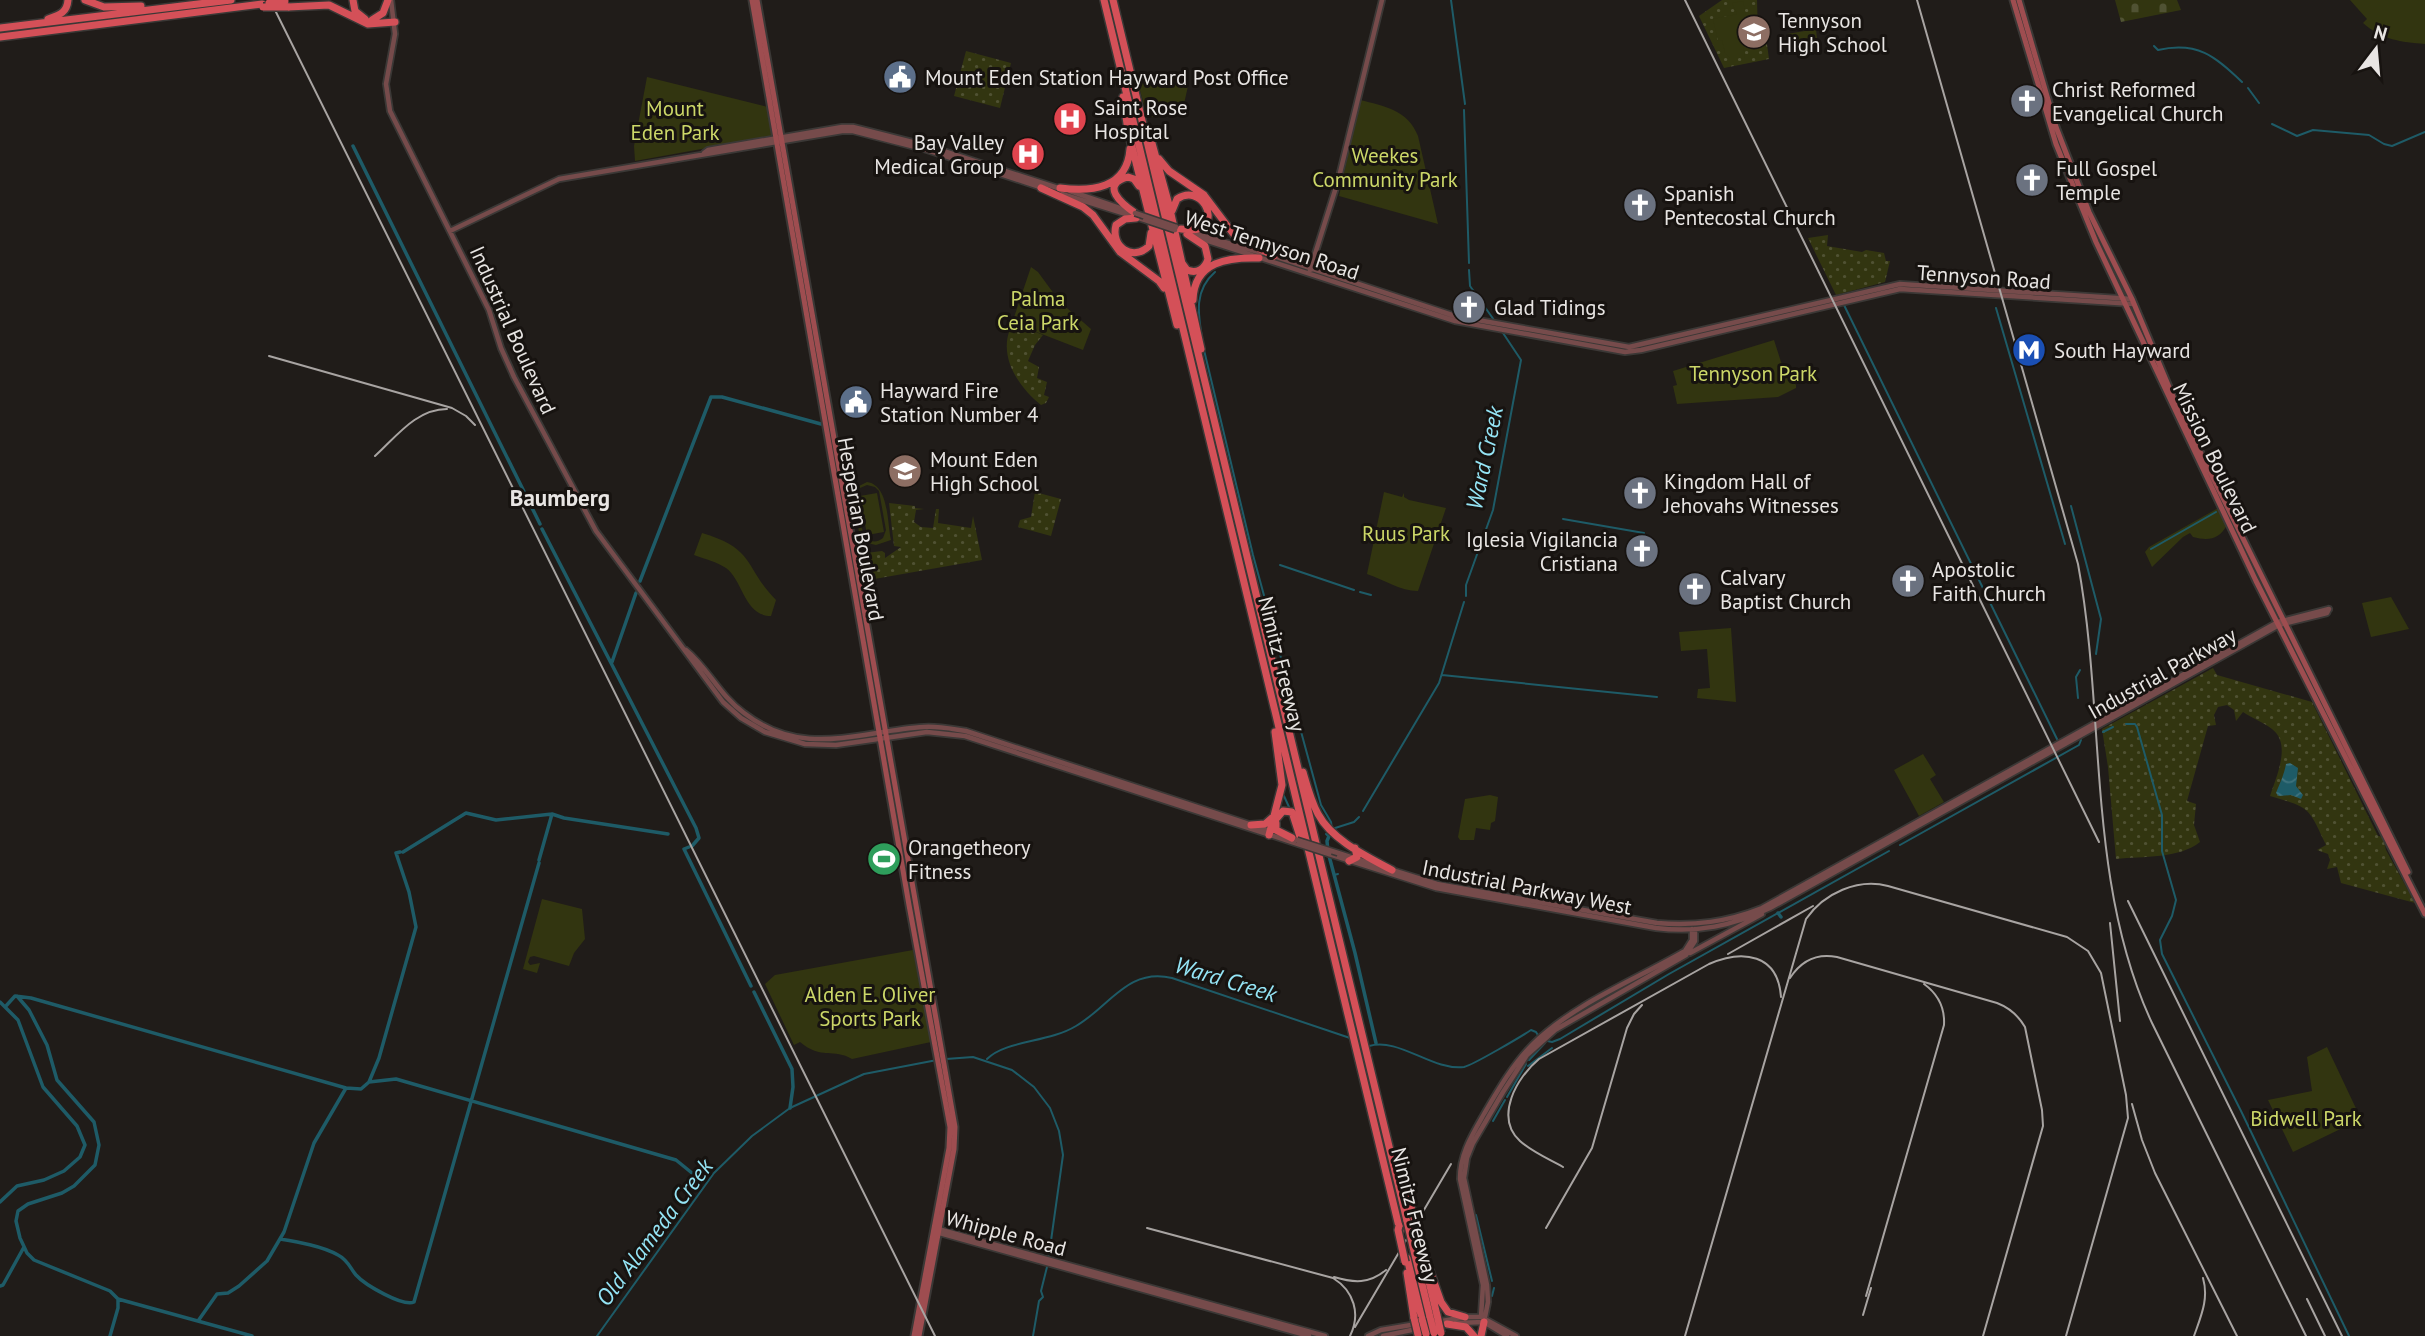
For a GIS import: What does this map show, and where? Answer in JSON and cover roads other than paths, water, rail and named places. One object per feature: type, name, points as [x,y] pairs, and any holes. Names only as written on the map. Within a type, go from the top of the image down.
[{"type":"highway","points":[[19,26],[59,15],[66,9],[68,0]]},
{"type":"highway","points":[[85,0],[104,7],[190,4]]},
{"type":"highway","points":[[0,28],[231,0]]},
{"type":"highway","points":[[353,0],[359,15],[372,20],[395,20]]},
{"type":"highway","points":[[372,20],[383,13],[389,0]]},
{"type":"highway","points":[[1108,0],[1401,1207],[1409,1211],[1441,1302],[1448,1312],[1465,1317]]},
{"type":"highway","name":"Nimitz Freeway","points":[[1108,0],[1122,76],[1399,1229]]},
{"type":"highway","name":"Nimitz Freeway","points":[[1108,0],[1138,103],[1214,429],[1388,1138],[1392,1142],[1409,1211],[1407,1221],[1426,1317]]},
{"type":"highway","points":[[0,37],[288,3],[329,5],[368,24],[395,20]]},
{"type":"highway","points":[[1122,76],[1121,87],[1129,135],[1169,295],[1195,380]]},
{"type":"highway","points":[[1138,103],[1142,108],[1178,229],[1177,250],[1194,312],[1205,383]]},
{"type":"highway","points":[[1060,188],[1090,191],[1114,180],[1128,161],[1129,135]]},
{"type":"highway","points":[[1154,149],[1164,167],[1204,195],[1235,236],[1274,256]]},
{"type":"highway","points":[[1146,202],[1134,179],[1128,177],[1118,181],[1116,198],[1135,216],[1116,225],[1115,239],[1123,250],[1134,253],[1144,250],[1150,243],[1152,229]]},
{"type":"highway","points":[[1041,188],[1073,201],[1093,215],[1119,252],[1159,281],[1169,295]]},
{"type":"highway","points":[[1177,250],[1183,265],[1189,271],[1200,270],[1207,263],[1205,246],[1178,229],[1172,210],[1177,199],[1186,194],[1198,197],[1207,208],[1207,221],[1197,229],[1178,229]]},
{"type":"highway","points":[[1194,312],[1193,293],[1196,285],[1211,267],[1229,258],[1259,258]]},
{"type":"highway","points":[[1191,363],[1195,370],[1402,1229],[1398,1230],[1430,1335]]},
{"type":"highway","points":[[1268,682],[1282,782],[1271,833]]},
{"type":"highway","points":[[1289,729],[1315,809],[1328,828],[1336,836],[1392,870]]},
{"type":"highway","points":[[1251,825],[1265,824],[1283,811],[1290,811],[1294,816],[1321,904]]},
{"type":"highway","points":[[1275,819],[1276,830],[1296,841]]},
{"type":"highway","points":[[1352,860],[1357,853],[1355,848]]},
{"type":"highway","points":[[1419,1240],[1430,1335]]},
{"type":"highway","points":[[1481,1336],[1484,1319]]},
{"type":"highway","points":[[1447,1324],[1466,1327],[1474,1336]]},
{"type":"main road","name":"Industrial Boulevard","points":[[389,0],[395,20],[394,45],[386,74],[388,101],[394,119],[489,310],[511,371],[598,534],[723,702],[741,718],[786,740],[820,745],[883,735]]},
{"type":"main road","name":"Hesperian Boulevard","points":[[755,0],[863,630],[930,983],[938,1047]]},
{"type":"main road","points":[[1309,272],[1337,185],[1382,0]]},
{"type":"main road","name":"Mission Boulevard","points":[[2013,0],[2041,99],[2087,222],[2186,435],[2425,907]]},
{"type":"main road","name":"Mission Boulevard","points":[[2019,0],[2066,155],[2095,225],[2133,302],[2174,399],[2425,914]]},
{"type":"main road","name":"West Tennyson Road","points":[[779,140],[853,127],[928,146],[1060,188],[1145,220],[1274,256],[1309,272]]},
{"type":"main road","name":"West Tennyson Road","points":[[450,231],[552,181],[704,153],[708,150],[853,131],[927,150],[1178,229],[1455,321],[1625,352],[1833,302]]},
{"type":"main road","name":"Hesperian Boulevard","points":[[779,140],[870,639],[883,750],[941,1063],[950,1134],[936,1230],[916,1336]]},
{"type":"main road","name":"Tennyson Road","points":[[1833,302],[1909,284],[2133,302]]},
{"type":"main road","points":[[2329,609],[2327,613],[2282,623],[2329,609]]},
{"type":"main road","name":"Industrial Parkway","points":[[2054,749],[2282,623]]},
{"type":"main road","points":[[863,630],[870,639]]},
{"type":"main road","name":"Industrial Boulevard","points":[[683,647],[732,704],[767,728],[793,737],[820,740],[883,735]]},
{"type":"main road","name":"Industrial Parkway West","points":[[883,735],[928,732],[965,736],[1296,841]]},
{"type":"main road","points":[[868,739],[876,742],[883,750]]},
{"type":"main road","name":"Industrial Parkway West","points":[[1091,774],[1436,888],[1656,928],[1694,929],[1744,920],[1794,895],[2054,749]]},
{"type":"main road","name":"Industrial Parkway West","points":[[1352,860],[1451,887],[1694,929],[1762,908],[2054,749]]},
{"type":"main road","points":[[1554,1028],[1794,895]]},
{"type":"main road","points":[[1686,955],[1693,945],[1694,929]]},
{"type":"main road","points":[[1484,1319],[1487,1285],[1468,1211],[1464,1178],[1473,1143],[1501,1090],[1534,1045],[1554,1028],[1685,951],[1692,940],[1694,929]]},
{"type":"main road","points":[[923,977],[925,982],[930,983]]},
{"type":"main road","name":"Whipple Road","points":[[936,1230],[1309,1336]]},
{"type":"main road","name":"Whipple Road","points":[[936,1230],[1325,1336]]},
{"type":"main road","points":[[1367,1336],[1381,1330],[1465,1317],[1484,1319],[1516,1336]]},
{"type":"main road","points":[[1383,1336],[1407,1329],[1484,1319],[1507,1336]]},
{"type":"water","points":[[2290,763],[2298,768],[2296,786],[2303,795],[2301,799],[2291,795],[2279,796],[2276,793],[2286,764]]},
{"type":"waterway","name":"Ward Creek","points":[[1451,0],[1465,104]]},
{"type":"waterway","points":[[2154,46],[2158,50],[2195,49],[2214,58],[2242,82]]},
{"type":"waterway","points":[[2248,88],[2259,103]]},
{"type":"waterway","name":"Ward Creek","points":[[1464,110],[1469,263]]},
{"type":"waterway","points":[[2272,124],[2297,136],[2313,130],[2369,135],[2392,146],[2425,132]]},
{"type":"waterway","points":[[353,146],[540,524]]},
{"type":"waterway","name":"Ward Creek","points":[[1469,270],[1470,286],[1494,320]]},
{"type":"waterway","points":[[1203,344],[1199,315],[1200,297],[1215,272]]},
{"type":"waterway","points":[[1844,305],[2057,739]]},
{"type":"waterway","points":[[1996,308],[2065,544]]},
{"type":"waterway","name":"Ward Creek","points":[[1466,596],[1466,585],[1493,510],[1521,360],[1503,333]]},
{"type":"waterway","points":[[1204,350],[1253,555],[1321,805],[1332,829],[1354,822],[1359,817]]},
{"type":"waterway","points":[[640,581],[711,397],[722,397],[821,424]]},
{"type":"waterway","points":[[2071,506],[2101,619],[2096,654]]},
{"type":"waterway","points":[[2151,549],[2216,512]]},
{"type":"waterway","points":[[1563,519],[1644,533]]},
{"type":"waterway","points":[[542,529],[696,828],[699,838],[692,846]]},
{"type":"waterway","points":[[1280,565],[1354,590]]},
{"type":"waterway","points":[[1360,592],[1371,595]]},
{"type":"waterway","points":[[612,662],[636,593]]},
{"type":"waterway","name":"Ward Creek","points":[[1363,811],[1439,683],[1464,602]]},
{"type":"waterway","points":[[2078,698],[2076,677],[2080,670]]},
{"type":"waterway","points":[[1442,675],[1657,697]]},
{"type":"waterway","points":[[2126,724],[2135,724],[2137,727],[2162,815],[2162,851],[2176,900],[2172,916],[2160,940],[2162,954],[2349,1336]]},
{"type":"waterway","points":[[2103,732],[2113,727]]},
{"type":"waterway","points":[[1900,845],[2079,745],[2081,740]]},
{"type":"waterway","points":[[1273,744],[1278,781]]},
{"type":"waterway","points":[[1284,796],[1289,807]]},
{"type":"waterway","points":[[403,852],[466,813],[496,820],[552,814],[668,834]]},
{"type":"waterway","points":[[539,860],[552,814]]},
{"type":"waterway","name":"Ward Creek","points":[[1331,831],[1327,841],[1328,852],[1376,1043]]},
{"type":"waterway","points":[[689,847],[684,849],[751,986]]},
{"type":"waterway","points":[[1543,1040],[1552,1042],[1560,1039],[1669,974],[1889,851]]},
{"type":"waterway","points":[[5,1007],[15,996],[31,998],[346,1088],[361,1089],[369,1082],[379,1058],[416,927],[409,892],[396,853],[400,852]]},
{"type":"waterway","points":[[280,1239],[332,1252],[344,1259],[356,1275],[375,1289],[393,1298],[414,1302],[539,863]]},
{"type":"waterway","name":"Ward Creek","points":[[1334,875],[1338,874]]},
{"type":"waterway","points":[[1778,913],[1781,917]]},
{"type":"waterway","name":"Ward Creek","points":[[987,1059],[1005,1048],[1065,1032],[1088,1018],[1131,983],[1157,976],[1172,978],[1350,1038]]},
{"type":"waterway","points":[[754,992],[792,1069],[790,1108]]},
{"type":"waterway","points":[[17,996],[29,1010],[47,1045],[57,1080],[94,1122],[99,1145],[95,1165],[74,1186],[62,1193],[28,1204],[18,1211],[16,1221],[27,1253],[34,1260],[110,1291],[118,1299],[252,1336]]},
{"type":"waterway","points":[[0,1002],[18,1020],[43,1087],[77,1126],[85,1145],[80,1157],[64,1171],[44,1180],[17,1186],[0,1202]]},
{"type":"waterway","points":[[1369,1046],[1392,1046],[1440,1064],[1464,1067],[1531,1030],[1539,1037]]},
{"type":"waterway","points":[[1529,1060],[1545,1043]]},
{"type":"waterway","points":[[1528,1066],[1552,1048]]},
{"type":"waterway","name":"Old Alameda Creek","points":[[946,1059],[973,1057],[1012,1070],[1034,1087],[1050,1108],[1059,1131],[1063,1155],[1049,1255]]},
{"type":"waterway","name":"Old Alameda Creek","points":[[597,1336],[714,1173],[752,1136],[790,1108],[864,1074],[937,1060]]},
{"type":"waterway","points":[[1507,1097],[1526,1064]]},
{"type":"waterway","points":[[369,1082],[396,1079],[676,1160],[692,1173]]},
{"type":"waterway","points":[[198,1321],[217,1294],[228,1293],[239,1286],[267,1261],[284,1232],[314,1143],[346,1088]]},
{"type":"waterway","points":[[1493,1121],[1505,1100]]},
{"type":"waterway","points":[[1476,1215],[1492,1281]]},
{"type":"waterway","points":[[0,1286],[24,1247]]},
{"type":"waterway","name":"Old Alameda Creek","points":[[1033,1336],[1047,1267]]},
{"type":"waterway","points":[[1492,1296],[1494,1288]]},
{"type":"waterway","points":[[110,1336],[118,1299]]},
{"type":"railway","points":[[270,0],[935,1336]]},
{"type":"railway","points":[[1685,0],[2099,842]]},
{"type":"railway","points":[[1917,0],[2078,564],[2087,621],[2107,855],[2117,913],[2131,969],[2152,1023],[2306,1336]]},
{"type":"railway","points":[[269,356],[452,408],[475,425]]},
{"type":"railway","points":[[375,456],[416,419],[436,410],[447,409]]},
{"type":"railway","points":[[1685,1336],[1806,919],[1832,895],[1865,884],[1888,886],[2067,937],[2088,951],[2101,973],[2126,1095],[2128,1118],[2066,1336]]},
{"type":"railway","points":[[2128,901],[2342,1336]]},
{"type":"railway","points":[[1728,954],[1813,906]]},
{"type":"railway","points":[[2110,923],[2120,1021]]},
{"type":"railway","points":[[1563,1167],[1520,1141],[1512,1131],[1509,1121],[1509,1109],[1516,1087],[1539,1059],[1722,959],[1746,957],[1766,964],[1773,972],[1781,997]]},
{"type":"railway","points":[[1790,978],[1799,967],[1816,957],[1837,957],[1997,1003],[2013,1012],[2025,1027],[2043,1126],[1983,1336]]},
{"type":"railway","points":[[1866,1296],[1944,1025],[1940,1002],[1924,984]]},
{"type":"railway","points":[[1546,1228],[1592,1148],[1627,1028],[1642,1005]]},
{"type":"railway","points":[[2132,1104],[2155,1173],[2237,1336]]},
{"type":"railway","points":[[1355,1327],[1451,1164]]},
{"type":"railway","points":[[1147,1228],[1333,1278],[1346,1289],[1354,1304],[1355,1319],[1350,1336]]},
{"type":"railway","points":[[1334,1277],[1361,1281],[1374,1278],[1386,1270]]},
{"type":"railway","points":[[2194,1336],[2205,1300],[2203,1278]]},
{"type":"railway","points":[[1863,1315],[1871,1288]]},
{"type":"railway","points":[[2307,1299],[2325,1336]]},
{"type":"place","name":"Tennyson High School","points":[[1754,32]]},
{"type":"place","name":"Mount Eden Station Hayward Post Office","points":[[900,77]]},
{"type":"place","name":"Christ Reformed Evangelical Church","points":[[2027,101]]},
{"type":"place","name":"Saint Rose Hospital","points":[[1070,119]]},
{"type":"place","name":"Bay Valley Medical Group","points":[[1028,154]]},
{"type":"place","name":"Full Gospel Temple","points":[[2032,180]]},
{"type":"place","name":"Spanish Pentecostal Church","points":[[1640,205]]},
{"type":"place","name":"Glad Tidings","points":[[1469,307]]},
{"type":"place","name":"South Hayward","points":[[2029,350]]},
{"type":"place","name":"Hayward Fire Station Number 4","points":[[856,402]]},
{"type":"place","name":"Mount Eden High School","points":[[905,471]]},
{"type":"place","name":"Kingdom Hall of Jehovahs Witnesses","points":[[1640,493]]},
{"type":"place","name":"Iglesia Vigilancia Cristiana","points":[[1642,551]]},
{"type":"place","name":"Apostolic Faith Church","points":[[1908,581]]},
{"type":"place","name":"Calvary Baptist Church","points":[[1695,589]]},
{"type":"place","name":"Orangetheory Fitness","points":[[884,859]]},
{"type":"district","name":"Baumberg","points":[[560,497]]},
{"type":"park label","name":"Mount Eden Park","points":[[675,120]]},
{"type":"park label","name":"Weekes Community Park","points":[[1385,167]]},
{"type":"park label","name":"Palma Ceia Park","points":[[1038,310]]},
{"type":"park label","name":"Tennyson Park","points":[[1753,373]]},
{"type":"park label","name":"Ruus Park","points":[[1406,533]]},
{"type":"park label","name":"Alden E. Oliver Sports Park","points":[[870,1006]]},
{"type":"park label","name":"Bidwell Park","points":[[2306,1118]]}]
